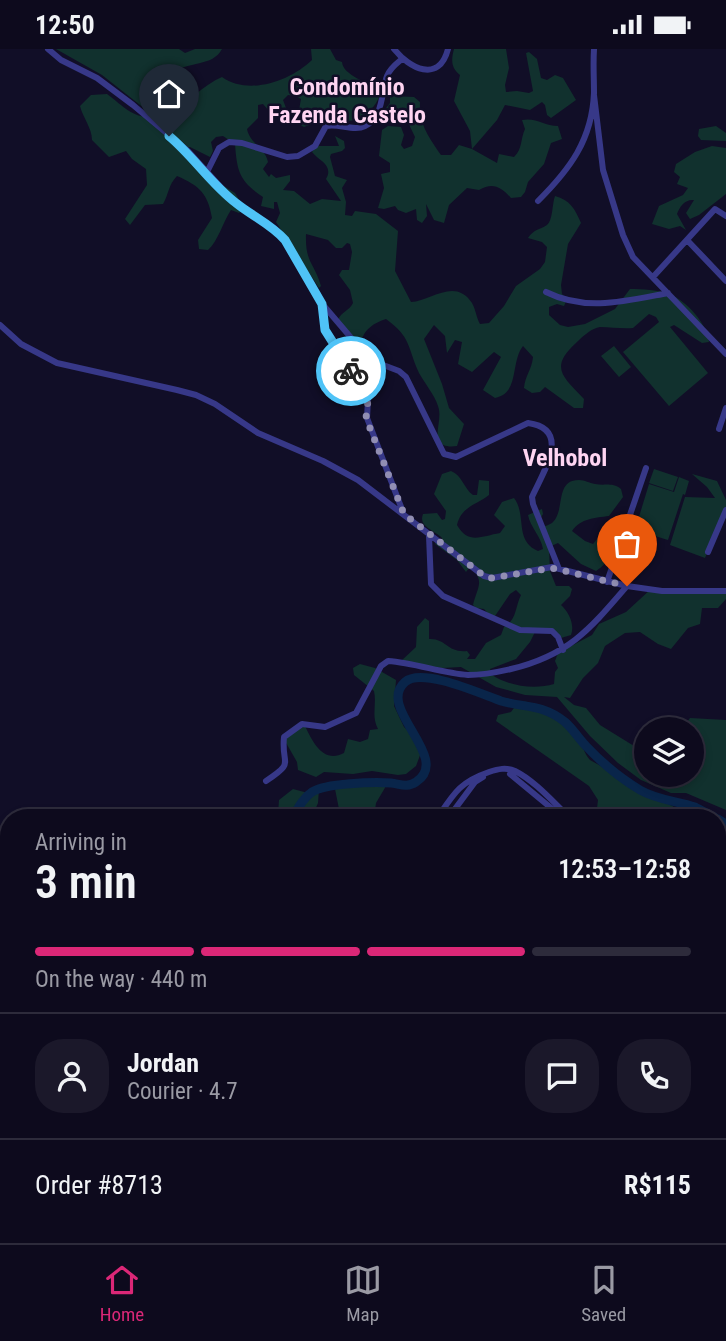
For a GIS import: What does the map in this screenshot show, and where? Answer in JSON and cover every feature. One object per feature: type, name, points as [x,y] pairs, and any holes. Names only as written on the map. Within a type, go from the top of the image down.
[{"type":"street","points":[[48,49],[61,60],[97,78],[133,105],[187,151],[236,204],[277,232],[322,304],[362,353],[377,364],[406,377],[444,454],[456,457],[528,423],[544,428],[553,442],[552,452],[532,497],[559,569]]},
{"type":"street","points":[[394,49],[415,68],[429,70],[440,64],[448,49]]},
{"type":"street","points":[[594,49],[594,95],[604,170],[622,235],[633,257],[726,354]]},
{"type":"street","points":[[207,172],[213,156],[229,142],[242,143],[287,157],[298,156],[316,146],[326,126],[365,126],[379,111],[391,68],[402,59]]},
{"type":"street","points":[[538,201],[578,156],[586,139],[594,95]]},
{"type":"street","points":[[653,277],[715,209],[726,216]]},
{"type":"street","points":[[687,240],[726,281]]},
{"type":"street","points":[[545,292],[562,300],[584,305],[634,300],[668,293]]},
{"type":"street","points":[[322,304],[325,330],[348,369],[364,387],[368,400],[366,418],[404,514]]},
{"type":"street","points":[[0,325],[21,344],[57,363],[196,395],[228,412],[258,433],[342,470],[374,491],[484,576],[492,578],[552,568],[607,582],[662,591],[726,591]]},
{"type":"street","points":[[719,429],[726,408]]},
{"type":"street","points":[[607,582],[646,468]]},
{"type":"street","points":[[708,552],[726,510]]},
{"type":"street","points":[[719,526],[726,534]]},
{"type":"street","points":[[429,535],[431,584],[435,590],[520,630],[552,631],[564,650]]},
{"type":"street","points":[[266,781],[287,765],[284,737],[302,725],[325,727],[356,713],[382,666],[388,661],[469,675],[498,672],[535,663],[564,650],[595,622],[627,586]]},
{"type":"street","points":[[443,809],[463,783],[499,768],[513,770],[527,779],[560,809]]},
{"type":"street","points":[[463,783],[475,782],[500,772],[512,774],[553,809]]},
{"type":"street","points":[[455,809],[475,782]]},
{"type":"green space","points":[[56,49],[179,49],[185,53],[195,49],[222,49],[213,59],[179,69],[169,78],[158,97],[178,110],[202,89],[222,77],[233,83],[257,86],[281,80],[312,60],[311,49],[330,49],[336,60],[342,62],[351,75],[380,95],[372,109],[353,120],[331,117],[304,127],[289,119],[299,110],[301,99],[288,95],[283,100],[286,108],[275,107],[269,111],[263,104],[258,105],[258,118],[247,129],[266,157],[268,162],[263,169],[269,177],[271,174],[276,178],[290,175],[290,181],[283,190],[294,191],[310,204],[322,199],[341,201],[326,179],[327,167],[312,152],[316,146],[339,146],[335,136],[344,141],[345,148],[330,157],[335,176],[347,180],[342,188],[346,202],[345,215],[352,216],[355,211],[376,214],[398,231],[395,271],[411,302],[443,292],[458,292],[472,303],[480,324],[489,323],[516,286],[540,269],[545,262],[547,247],[542,242],[528,238],[549,223],[555,196],[571,206],[581,223],[568,244],[561,285],[562,294],[567,299],[564,306],[557,304],[549,307],[549,315],[560,325],[568,327],[585,324],[615,309],[630,289],[670,294],[683,302],[704,327],[709,342],[702,343],[674,325],[670,327],[708,373],[669,406],[623,352],[659,322],[649,314],[633,328],[594,329],[582,337],[563,358],[562,371],[584,399],[583,408],[574,408],[545,387],[540,392],[532,393],[524,388],[533,357],[523,346],[508,390],[495,398],[483,390],[501,357],[494,352],[472,372],[458,364],[462,342],[455,340],[447,353],[445,336],[434,325],[424,339],[449,408],[464,424],[457,446],[443,445],[438,439],[438,406],[400,332],[386,319],[370,327],[361,342],[354,339],[338,320],[353,303],[350,290],[339,275],[342,270],[349,270],[352,252],[350,244],[336,248],[328,240],[306,234],[308,257],[321,286],[319,288],[276,222],[280,213],[277,202],[274,202],[274,209],[261,206],[263,197],[249,186],[241,175],[235,144],[223,136],[216,137],[211,142],[213,151],[210,157],[190,147],[183,149],[198,170],[235,193],[244,208],[239,213],[231,210],[208,250],[199,249],[198,240],[212,218],[208,203],[197,187],[177,176],[163,204],[145,205],[130,225],[125,219],[147,185],[146,169],[126,151],[109,157],[92,140],[80,106],[91,95],[107,94],[134,114],[154,116],[102,75]]},
{"type":"green space","points":[[454,49],[506,49],[509,68],[506,92],[529,93],[533,91],[526,53],[529,52],[537,59],[541,78],[547,80],[555,75],[563,78],[576,100],[551,118],[542,102],[530,110],[505,105],[497,120],[472,149],[470,131],[454,101],[460,75],[452,64]]},
{"type":"green space","points":[[390,96],[414,97],[420,102],[423,124],[441,155],[451,155],[459,145],[497,163],[499,154],[514,157],[525,129],[522,120],[527,119],[558,126],[562,139],[551,143],[544,164],[528,182],[521,197],[511,198],[493,186],[479,190],[467,188],[449,205],[444,223],[434,220],[426,204],[427,216],[422,223],[417,220],[416,209],[406,213],[395,206],[378,208],[384,188],[381,174],[390,172],[390,163],[379,156],[382,130],[388,126],[401,127],[404,135],[401,145],[404,149],[412,146],[415,137],[402,110],[392,119],[382,121],[379,117],[390,103]]},
{"type":"green space","points":[[716,126],[726,133],[726,141],[701,140],[698,136],[699,129]]},
{"type":"green space","points":[[712,146],[726,148],[726,194],[690,219],[686,213],[694,200],[683,204],[677,214],[686,230],[680,226],[669,229],[652,224],[659,206],[683,195],[688,188],[677,184],[680,177],[674,172],[676,164],[695,152]]},
{"type":"green space","points":[[614,346],[631,367],[619,377],[601,356]]},
{"type":"green space","points":[[654,469],[678,477],[673,491],[649,483]]},
{"type":"green space","points":[[451,471],[473,495],[477,495],[479,480],[489,481],[489,495],[465,510],[459,519],[457,525],[461,531],[476,538],[500,533],[505,526],[494,515],[502,502],[514,498],[526,541],[538,551],[543,549],[542,544],[528,515],[542,509],[542,527],[552,523],[559,511],[563,490],[571,481],[581,480],[621,489],[623,497],[609,516],[584,521],[572,531],[593,544],[609,524],[614,529],[614,542],[606,563],[596,571],[581,564],[558,543],[549,547],[550,571],[556,586],[569,586],[572,589],[570,596],[561,605],[570,619],[571,635],[561,638],[553,632],[535,632],[516,659],[490,669],[492,675],[514,684],[530,687],[554,684],[558,653],[592,635],[599,624],[626,612],[651,589],[726,591],[726,599],[718,608],[702,608],[700,624],[688,628],[671,649],[640,632],[625,633],[605,646],[598,663],[583,678],[570,698],[564,697],[574,705],[586,708],[600,725],[634,746],[634,775],[590,736],[557,697],[525,695],[496,687],[461,667],[442,668],[400,662],[416,647],[417,627],[425,618],[429,621],[429,639],[435,639],[455,650],[467,651],[470,655],[467,659],[475,659],[486,643],[501,635],[515,613],[521,595],[516,590],[510,594],[495,616],[491,617],[484,609],[473,605],[479,585],[478,576],[469,568],[466,572],[457,560],[435,544],[436,541],[442,541],[442,538],[423,522],[423,514],[437,513],[442,520],[445,519],[446,511],[434,494],[442,474]]},
{"type":"green space","points":[[692,474],[717,481],[726,500],[726,507],[705,558],[670,545],[685,497],[715,498]]},
{"type":"green space","points":[[679,477],[689,481],[668,540],[635,530],[649,484],[674,492]]},
{"type":"green space","points":[[360,664],[375,668],[396,680],[394,706],[404,727],[421,743],[422,750],[416,766],[406,774],[398,775],[372,771],[353,774],[324,772],[316,777],[298,770],[297,762],[285,741],[293,727],[298,724],[305,726],[320,750],[331,756],[344,753],[348,739],[360,742],[368,739],[370,730],[378,729],[374,691],[354,675],[353,668]]},
{"type":"green space","points":[[519,701],[544,708],[564,725],[569,723],[576,731],[590,760],[634,787],[678,809],[597,809],[598,800],[589,786],[496,721],[498,715],[511,712]]},
{"type":"green space","points":[[704,719],[726,720],[726,809],[686,793],[671,793],[657,787],[704,787]]},
{"type":"green space","points":[[368,782],[386,786],[375,809],[339,809],[334,784]]},
{"type":"green space","points":[[293,789],[308,793],[319,789],[315,809],[278,809],[279,800]]},
{"type":"waterway","points":[[298,809],[306,797],[319,789],[350,784],[407,785],[416,782],[425,772],[426,760],[421,747],[399,705],[398,693],[405,682],[413,678],[452,683],[501,701],[549,712],[565,722],[598,758],[640,790],[699,809]]},
{"type":"way so far","points":[[351,371],[364,387],[368,400],[366,418],[404,514],[429,535],[484,576],[492,578],[552,568],[627,586]]},
{"type":"district","name":"Condomínio Fazenda Castelo","points":[[347,101]]},
{"type":"district","name":"Velhobol","points":[[565,458]]},
{"type":"route","points":[[169,136],[187,151],[236,204],[285,240],[322,304],[325,330],[351,371]]}]
